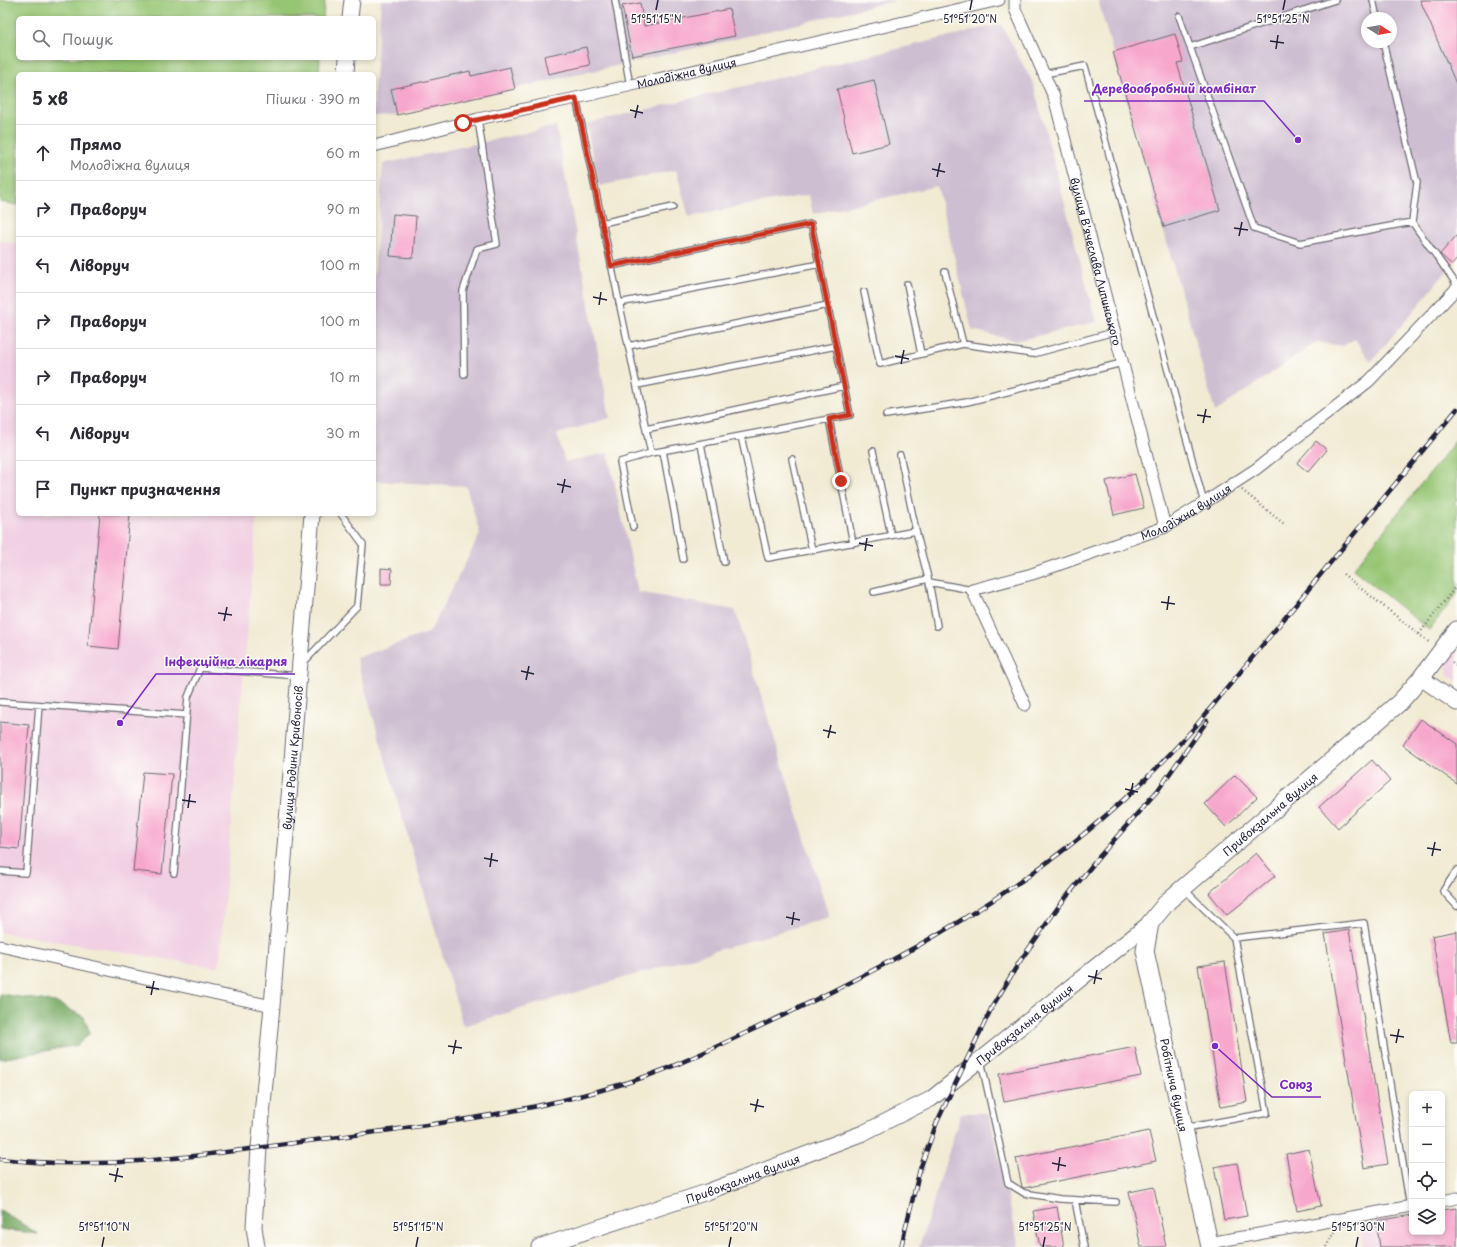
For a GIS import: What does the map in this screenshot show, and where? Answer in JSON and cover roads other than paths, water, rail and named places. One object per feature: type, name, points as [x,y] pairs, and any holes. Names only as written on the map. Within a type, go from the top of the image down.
[{"type":"main road","points":[[350,16],[352,0]]},
{"type":"main road","points":[[346,72],[347,60]]},
{"type":"main road","name":"вулиця Родини Кривоносів","points":[[257,1247],[254,1227],[259,1148],[312,516]]},
{"type":"main road","name":"Привокзальна вулиця","points":[[539,1247],[707,1192],[863,1133],[931,1099],[1150,923],[1168,901],[1400,702],[1421,678],[1457,630]]},
{"type":"main road","points":[[1421,678],[1457,703]]},
{"type":"main road","name":"Робітнича вулиця","points":[[1150,923],[1145,951],[1209,1245]]},
{"type":"street","name":"Молодіжна вулиця","points":[[376,145],[478,119],[630,86],[999,0]]},
{"type":"street","name":"вулиця В'ячеслава Липинського","points":[[1015,0],[1015,9],[1054,97],[1164,527]]},
{"type":"street","name":"Молодіжна вулиця","points":[[972,590],[1032,574],[1164,527],[1204,503],[1256,469],[1369,381],[1457,288]]},
{"type":"street","points":[[972,590],[1025,705]]},
{"type":"street","points":[[0,946],[272,1006]]},
{"type":"street","points":[[1445,1200],[1457,1198]]},
{"type":"street","points":[[1209,1245],[1409,1206]]},
{"type":"lane","points":[[615,0],[630,86]]},
{"type":"lane","points":[[1190,47],[1335,0]]},
{"type":"lane","points":[[1373,0],[1376,12]]},
{"type":"lane","points":[[1179,16],[1254,228],[1300,243],[1412,222]]},
{"type":"lane","points":[[1384,48],[1417,183],[1412,222],[1457,285]]},
{"type":"lane","points":[[1044,74],[1085,66],[1204,503]]},
{"type":"lane","points":[[576,98],[651,453]]},
{"type":"lane","points":[[464,374],[463,291],[477,249],[497,244],[478,119]]},
{"type":"lane","points":[[602,223],[673,207]]},
{"type":"lane","points":[[611,266],[811,224],[850,415],[651,453],[620,462],[633,527]]},
{"type":"lane","points":[[619,303],[820,264]]},
{"type":"lane","points":[[945,272],[963,344]]},
{"type":"lane","points":[[907,284],[920,354]]},
{"type":"lane","points":[[864,292],[880,364],[963,344],[1033,354],[1114,332]]},
{"type":"lane","points":[[628,346],[828,305]]},
{"type":"lane","points":[[637,385],[836,346]]},
{"type":"lane","points":[[886,415],[968,402],[1122,363]]},
{"type":"lane","points":[[646,430],[844,386]]},
{"type":"lane","points":[[829,419],[852,543]]},
{"type":"lane","points":[[741,436],[768,558],[916,531]]},
{"type":"lane","points":[[701,444],[724,562]]},
{"type":"lane","points":[[663,451],[683,559]]},
{"type":"lane","points":[[873,451],[891,535]]},
{"type":"lane","points":[[900,454],[916,531],[929,581],[937,626]]},
{"type":"lane","points":[[792,459],[812,550]]},
{"type":"lane","points":[[174,873],[188,697],[200,668],[299,671],[357,606],[363,544],[342,516]]},
{"type":"lane","points":[[874,592],[929,581],[972,590]]},
{"type":"lane","points":[[0,702],[187,715]]},
{"type":"lane","points":[[0,871],[26,873],[39,705]]},
{"type":"lane","points":[[1457,870],[1443,891],[1457,906]]},
{"type":"lane","points":[[1184,888],[1234,938],[1267,1113],[1184,1128]]},
{"type":"lane","points":[[1234,938],[1364,923],[1410,1199]]},
{"type":"lane","points":[[981,1060],[1008,1183],[1024,1193],[1075,1200],[1116,1202]]},
{"type":"lane","points":[[1075,1200],[1084,1247]]},
{"type":"railway","points":[[0,1159],[78,1163],[154,1160],[426,1125],[504,1113],[581,1096],[656,1073],[814,1001],[910,950],[1003,894],[1090,829],[1139,785],[1164,761],[1195,727],[1457,409]]},
{"type":"railway","points":[[901,1247],[920,1169],[937,1122],[992,1007],[1020,961],[1059,906],[1099,857],[1158,790],[1207,721]]},
{"type":"place","name":"Деревообробний комбінат","points":[[1298,140]]},
{"type":"place","name":"Інфекційна лікарня","points":[[120,723]]},
{"type":"place","name":"Союз","points":[[1215,1046]]}]
